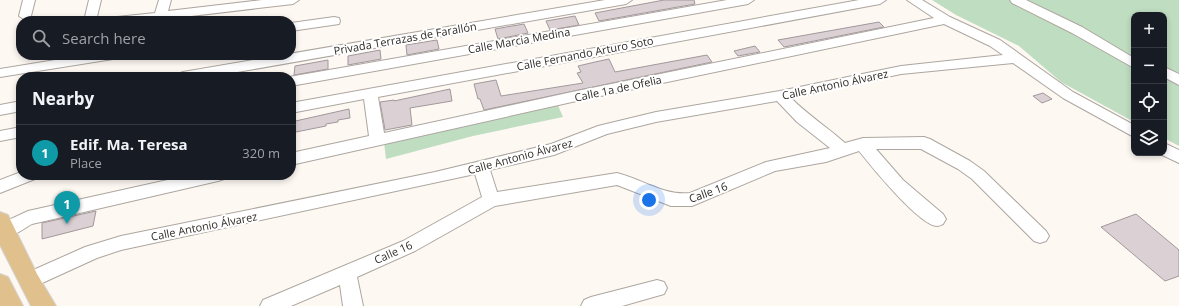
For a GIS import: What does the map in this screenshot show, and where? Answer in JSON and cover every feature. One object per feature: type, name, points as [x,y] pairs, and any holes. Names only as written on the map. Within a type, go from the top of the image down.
[{"type":"main road","points":[[3,225],[29,282],[44,306]]},
{"type":"main road","points":[[0,284],[11,306]]},
{"type":"street","points":[[25,16],[29,0]]},
{"type":"street","points":[[91,16],[95,0]]},
{"type":"street","points":[[160,16],[165,0]]},
{"type":"street","points":[[160,16],[206,5],[293,0]]},
{"type":"street","name":"Privada Terrazas de Farallón","points":[[296,57],[626,0]]},
{"type":"street","name":"Calle Marcia Medina","points":[[296,80],[748,0]]},
{"type":"street","name":"Calle Fernando Arturo Soto","points":[[296,107],[876,0]]},
{"type":"street","points":[[902,0],[940,22],[995,43],[1061,91],[1131,130]]},
{"type":"street","points":[[913,0],[940,22]]},
{"type":"street","points":[[929,0],[960,20],[1015,47],[1065,85],[1131,122]]},
{"type":"street","points":[[1016,0],[1131,57]]},
{"type":"street","points":[[1034,0],[1131,57]]},
{"type":"street","name":"Calle 1a de Ofelia","points":[[296,157],[940,22]]},
{"type":"street","points":[[296,27],[335,23]]},
{"type":"street","name":"Calle Antonio Álvarez","points":[[29,282],[92,252],[121,243],[421,181],[481,167],[554,149],[610,128],[656,118],[780,96],[901,70],[1017,58]]},
{"type":"street","points":[[0,73],[82,60]]},
{"type":"street","name":"Privada Terrazas de Farallón","points":[[212,72],[281,60]]},
{"type":"street","points":[[1167,73],[1179,80]]},
{"type":"street","points":[[1167,83],[1179,90]]},
{"type":"street","points":[[370,94],[377,139]]},
{"type":"street","points":[[780,96],[802,118],[826,135],[843,151]]},
{"type":"street","points":[[0,110],[16,107]]},
{"type":"street","points":[[0,136],[16,133]]},
{"type":"street","points":[[1167,142],[1179,148]]},
{"type":"street","name":"Calle 16","points":[[270,306],[409,246],[491,200],[617,179],[626,180],[669,201],[680,202],[692,199],[772,166],[843,151],[863,144],[915,143],[931,146],[978,175],[992,187],[1040,236]]},
{"type":"street","points":[[863,144],[896,186],[937,219]]},
{"type":"street","points":[[1167,151],[1179,157]]},
{"type":"street","points":[[481,167],[491,200]]},
{"type":"street","points":[[0,187],[17,180]]},
{"type":"street","points":[[3,225],[196,180]]},
{"type":"street","points":[[347,272],[353,306]]},
{"type":"street","points":[[591,306],[657,288]]},
{"type":"green space","points":[[932,0],[1179,0],[1179,146],[1167,140],[1167,12],[1131,12],[1131,120],[1061,82],[1019,46],[956,15]]},
{"type":"green space","points":[[557,103],[563,117],[473,136],[386,159],[384,142]]},
{"type":"building","points":[[664,0],[694,0],[695,4],[599,21],[595,13]]},
{"type":"building","points":[[575,16],[579,25],[550,30],[546,21]]},
{"type":"building","points":[[879,22],[884,27],[784,47],[778,40]]},
{"type":"building","points":[[524,24],[528,33],[498,39],[495,29]]},
{"type":"building","points":[[437,40],[439,49],[407,55],[406,45]]},
{"type":"building","points":[[755,46],[760,52],[738,56],[734,51]]},
{"type":"building","points":[[380,50],[381,59],[348,65],[348,56]]},
{"type":"building","points":[[707,55],[712,62],[484,110],[480,99],[478,99],[474,84],[496,80],[501,96],[583,83],[577,73],[581,72],[578,66],[609,59],[615,72]]},
{"type":"building","points":[[328,60],[328,69],[296,75],[296,72],[294,72],[295,66]]},
{"type":"building","points":[[450,89],[452,101],[410,108],[412,125],[385,130],[380,102],[394,101]]},
{"type":"building","points":[[1043,93],[1052,99],[1042,103],[1033,96]]},
{"type":"building","points":[[349,109],[350,118],[326,124],[326,126],[296,132],[296,121]]},
{"type":"building","points":[[96,211],[93,226],[42,239],[42,223]]},
{"type":"building","points":[[1136,214],[1179,250],[1179,276],[1165,281],[1101,227]]},
{"type":"place","name":"Edif. Ma. Teresa","points":[[67,224]]}]
